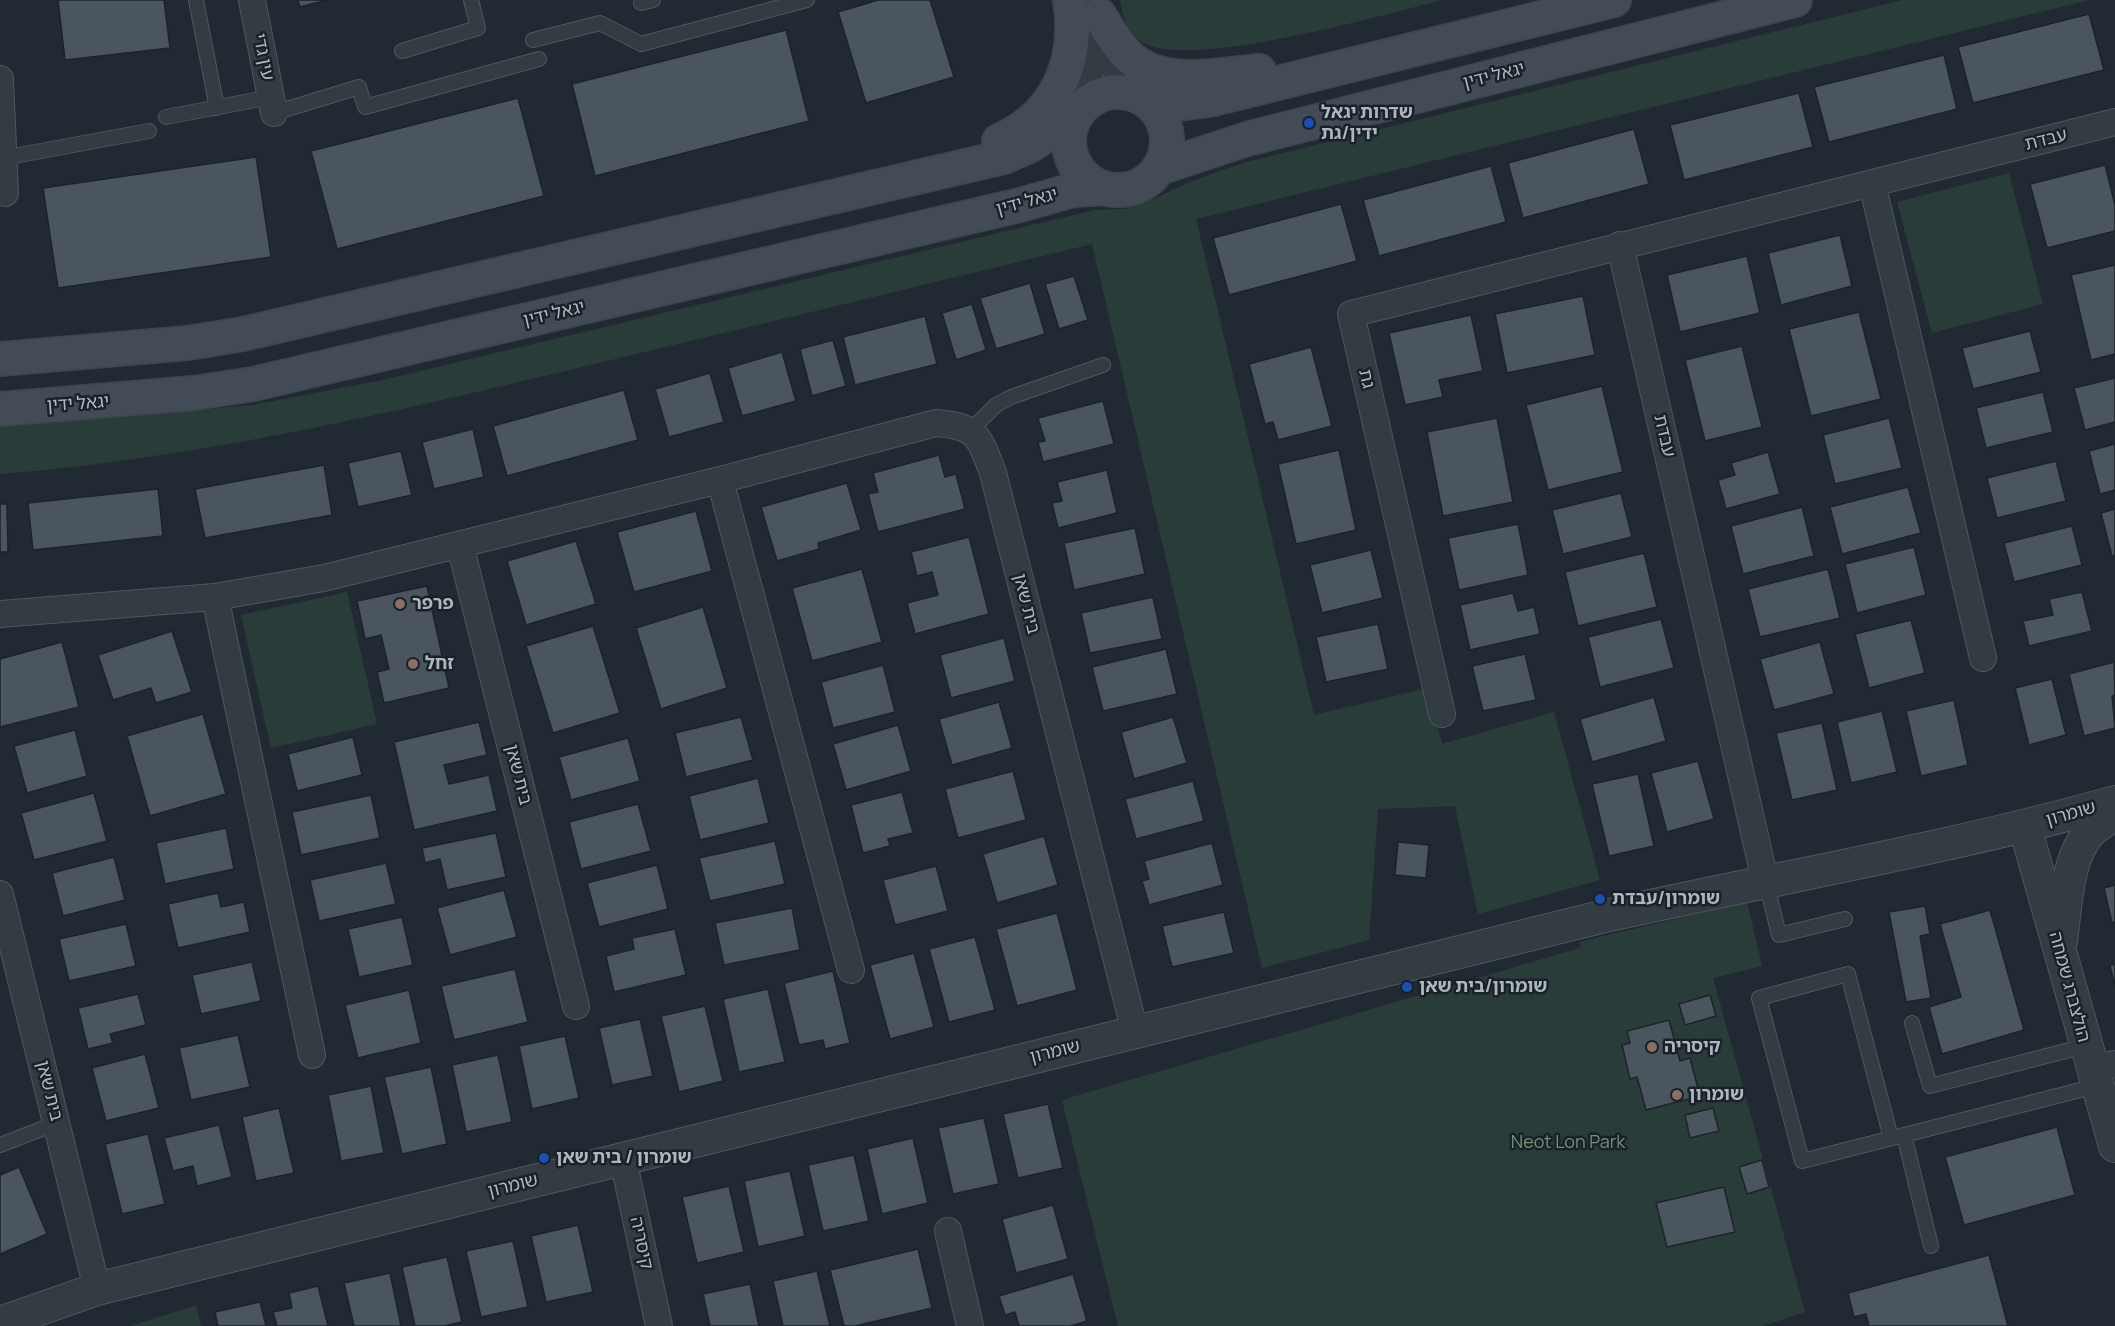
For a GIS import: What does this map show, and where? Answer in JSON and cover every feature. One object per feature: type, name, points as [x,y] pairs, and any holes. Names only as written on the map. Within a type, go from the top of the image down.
[{"type":"main road","points":[[0,359],[188,343],[243,334],[1004,158],[1030,145],[1107,93],[1143,100],[1209,100],[1614,0]]},
{"type":"main road","name":"יגאל ידין","points":[[1159,168],[1247,139],[1795,0]]},
{"type":"main road","points":[[1084,4],[1128,57],[1142,67],[1161,75],[1199,76],[1360,63]]},
{"type":"main road","points":[[906,180],[1008,137],[1053,97],[1067,73],[1084,4]]},
{"type":"main road","points":[[1080,110],[1071,128],[1069,143],[1072,158],[1079,171],[1090,181],[1104,188],[1119,190],[1135,187],[1148,180],[1159,168],[1166,153],[1167,136],[1163,120],[1143,100]]},
{"type":"main road","name":"יגאל ידין","points":[[0,410],[194,393],[253,384],[1020,205],[1072,190],[1104,188]]},
{"type":"street","name":"עין גדי","points":[[252,0],[273,105]]},
{"type":"street","points":[[1084,4],[1107,50],[1143,100]]},
{"type":"street","points":[[1080,110],[1087,61],[1084,4]]},
{"type":"street","points":[[0,79],[2,193]]},
{"type":"street","name":"עבדת","points":[[1765,880],[1620,245],[2115,123]]},
{"type":"street","points":[[1872,183],[1983,658]]},
{"type":"street","name":"גת","points":[[1442,714],[1351,314],[1620,245]]},
{"type":"street","points":[[0,614],[214,597],[324,578],[720,480],[936,423],[957,424],[971,430]]},
{"type":"street","name":"בית שאן","points":[[971,430],[985,452],[993,473],[1135,1032]]},
{"type":"street","points":[[720,480],[851,969]]},
{"type":"street","name":"בית שאן","points":[[460,545],[576,1006]]},
{"type":"street","points":[[214,597],[312,1055]]},
{"type":"street","name":"שומרון","points":[[0,1323],[97,1289],[1605,916],[1765,880],[2025,827],[2115,802]]},
{"type":"street","points":[[2060,951],[2073,867],[2081,846],[2092,831],[2115,814]]},
{"type":"street","name":"הולצברג שמחה","points":[[2025,827],[2060,951],[2097,1066],[2115,1146]]},
{"type":"street","name":"בית שאן","points":[[0,894],[97,1289]]},
{"type":"street","name":"קיסריה","points":[[623,1159],[658,1326]]},
{"type":"street","points":[[948,1231],[970,1326]]},
{"type":"lane","points":[[196,0],[217,108]]},
{"type":"lane","points":[[402,51],[478,28],[471,0]]},
{"type":"lane","points":[[533,40],[600,23],[641,44],[807,0]]},
{"type":"lane","points":[[166,117],[217,108],[273,105],[359,87],[365,107],[539,59]]},
{"type":"lane","points":[[3,158],[149,132]]},
{"type":"lane","points":[[971,430],[996,405],[1011,397],[1103,365]]},
{"type":"lane","points":[[1765,880],[1779,935],[1845,919]]},
{"type":"lane","points":[[1931,1246],[1897,1136],[1848,974],[1759,998],[1802,1161],[1897,1136],[2097,1066]]},
{"type":"lane","points":[[1912,1023],[1930,1086],[2097,1066]]},
{"type":"lane","points":[[0,1146],[57,1123]]},
{"type":"green space","points":[[1120,0],[1443,0],[1286,38],[1196,50],[1162,49],[1139,40],[1128,27]]},
{"type":"green space","points":[[1903,0],[2089,0],[1196,219],[1314,715],[1428,688],[1442,744],[1554,712],[1600,880],[1478,914],[1455,806],[1378,809],[1369,940],[1262,968],[1092,244],[517,383],[370,416],[149,457],[0,474],[0,427],[253,405],[383,380],[1095,210],[1125,209],[1243,163]]},
{"type":"green space","points":[[2009,173],[2043,304],[1932,333],[1897,202]]},
{"type":"green space","points":[[347,592],[377,724],[271,748],[241,615]]},
{"type":"green space","name":"Neot Lon Park","points":[[1747,902],[1762,966],[1713,978],[1805,1312],[1763,1326],[1118,1326],[1062,1100],[1580,948],[1579,942]]},
{"type":"green space","points":[[196,1305],[201,1326],[131,1326]]},
{"type":"building","points":[[58,0],[164,0],[170,48],[65,60]]},
{"type":"building","points":[[298,0],[327,0],[300,7]]},
{"type":"building","points":[[878,0],[930,0],[954,77],[866,103],[838,12]]},
{"type":"building","points":[[2089,14],[2104,70],[1973,103],[1958,47]]},
{"type":"building","points":[[786,30],[809,121],[595,176],[572,84]]},
{"type":"building","points":[[1944,55],[1957,109],[1829,142],[1814,87]]},
{"type":"building","points":[[1799,93],[1813,147],[1684,180],[1670,125]]},
{"type":"building","points":[[518,98],[544,196],[337,249],[311,151]]},
{"type":"building","points":[[1634,129],[1649,184],[1523,218],[1508,163]]},
{"type":"building","points":[[256,157],[271,257],[58,288],[43,188]]},
{"type":"building","points":[[2105,165],[2115,205],[2115,231],[2047,248],[2030,184]]},
{"type":"building","points":[[1491,166],[1506,222],[1379,256],[1363,200]]},
{"type":"building","points":[[1341,204],[1357,261],[1229,295],[1213,238]]},
{"type":"building","points":[[1840,235],[1852,286],[1781,305],[1768,253]]},
{"type":"building","points":[[1747,256],[1760,313],[1680,332],[1667,275]]},
{"type":"building","points":[[2115,265],[2115,354],[2091,360],[2071,275]]},
{"type":"building","points":[[1074,276],[1088,320],[1059,329],[1045,284]]},
{"type":"building","points":[[1030,283],[1045,334],[996,349],[980,298]]},
{"type":"building","points":[[1583,296],[1595,355],[1507,373],[1495,314]]},
{"type":"building","points":[[972,304],[986,350],[956,360],[942,313]]},
{"type":"building","points":[[1859,312],[1881,399],[1811,416],[1789,329]]},
{"type":"building","points":[[1471,315],[1483,371],[1439,380],[1443,397],[1405,405],[1389,333]]},
{"type":"building","points":[[925,316],[937,364],[855,385],[843,337]]},
{"type":"building","points":[[2030,331],[2041,372],[1973,389],[1962,348]]},
{"type":"building","points":[[833,340],[846,386],[812,396],[800,349]]},
{"type":"building","points":[[1742,346],[1762,427],[1705,441],[1685,360]]},
{"type":"building","points":[[1311,347],[1332,426],[1278,440],[1273,422],[1265,424],[1249,364]]},
{"type":"building","points":[[782,352],[796,401],[742,416],[728,368]]},
{"type":"building","points":[[710,373],[724,422],[669,437],[655,389]]},
{"type":"building","points":[[2115,378],[2115,422],[2085,430],[2074,388]]},
{"type":"building","points":[[1602,386],[1623,472],[1548,490],[1526,405]]},
{"type":"building","points":[[624,390],[638,440],[507,476],[493,426]]},
{"type":"building","points":[[2043,392],[2053,432],[1986,448],[1976,408]]},
{"type":"building","points":[[1103,401],[1114,444],[1043,462],[1038,442],[1045,441],[1038,418]]},
{"type":"building","points":[[1497,418],[1513,502],[1443,516],[1427,432]]},
{"type":"building","points":[[1889,418],[1902,468],[1835,484],[1823,435]]},
{"type":"building","points":[[473,429],[484,477],[434,489],[422,442]]},
{"type":"building","points":[[2115,444],[2115,490],[2100,494],[2089,451]]},
{"type":"building","points":[[1339,450],[1356,530],[1296,544],[1278,464]]},
{"type":"building","points":[[401,451],[412,495],[358,507],[348,463]]},
{"type":"building","points":[[1768,452],[1780,494],[1726,509],[1718,480],[1735,475],[1731,463]]},
{"type":"building","points":[[939,455],[945,477],[956,474],[965,509],[878,532],[868,494],[878,492],[873,473]]},
{"type":"building","points":[[2056,461],[2066,501],[1997,518],[1987,478]]},
{"type":"building","points":[[324,465],[332,515],[205,538],[195,489]]},
{"type":"building","points":[[1107,470],[1117,513],[1058,528],[1052,503],[1062,501],[1057,482]]},
{"type":"building","points":[[847,483],[861,530],[818,543],[819,549],[777,561],[761,507]]},
{"type":"building","points":[[1908,487],[1921,533],[1842,554],[1830,507]]},
{"type":"building","points":[[158,489],[163,536],[33,550],[28,503]]},
{"type":"building","points":[[1621,493],[1632,537],[1563,554],[1552,510]]},
{"type":"building","points":[[0,504],[7,504],[8,552],[0,552]]},
{"type":"building","points":[[1802,507],[1814,556],[1743,574],[1731,526]]},
{"type":"building","points":[[2115,509],[2115,556],[2112,556],[2101,513]]},
{"type":"building","points":[[696,511],[712,571],[634,592],[617,532]]},
{"type":"building","points":[[1518,524],[1528,575],[1459,590],[1448,538]]},
{"type":"building","points":[[2072,526],[2082,565],[2014,582],[2004,543]]},
{"type":"building","points":[[1135,528],[1145,574],[1074,590],[1064,543]]},
{"type":"building","points":[[969,537],[989,614],[915,634],[907,603],[938,595],[932,572],[917,576],[911,552]]},
{"type":"building","points":[[576,541],[596,604],[526,625],[507,561]]},
{"type":"building","points":[[1914,547],[1926,595],[1857,613],[1845,564]]},
{"type":"building","points":[[1371,550],[1383,598],[1322,613],[1310,565]]},
{"type":"building","points":[[1644,553],[1657,607],[1578,626],[1565,572]]},
{"type":"building","points":[[862,569],[882,642],[812,661],[792,588]]},
{"type":"building","points":[[1828,569],[1840,618],[1760,637],[1748,589]]},
{"type":"building","points":[[427,586],[449,688],[384,703],[377,672],[389,669],[381,635],[365,639],[357,601]]},
{"type":"building","points":[[2082,592],[2092,631],[2029,646],[2023,621],[2053,615],[2049,599]]},
{"type":"building","points":[[1513,593],[1518,611],[1534,607],[1540,634],[1470,650],[1460,605]]},
{"type":"building","points":[[1153,597],[1162,639],[1090,653],[1081,613]]},
{"type":"building","points":[[703,607],[727,688],[661,709],[636,628]]},
{"type":"building","points":[[1661,619],[1674,668],[1600,687],[1588,637]]},
{"type":"building","points":[[1911,620],[1925,673],[1869,688],[1855,634]]},
{"type":"building","points":[[1378,624],[1388,669],[1326,682],[1316,637]]},
{"type":"building","points":[[593,626],[620,713],[553,733],[526,646]]},
{"type":"building","points":[[172,631],[192,692],[156,703],[151,688],[113,700],[98,655]]},
{"type":"building","points":[[1004,638],[1015,681],[951,698],[940,655]]},
{"type":"building","points":[[62,642],[79,707],[0,727],[0,659]]},
{"type":"building","points":[[1820,642],[1834,694],[1774,710],[1760,659]]},
{"type":"building","points":[[1166,649],[1177,694],[1103,711],[1092,667]]},
{"type":"building","points":[[1525,654],[1536,700],[1483,711],[1472,666]]},
{"type":"building","points":[[2114,662],[2115,695],[2112,696],[2115,728],[2084,736],[2069,674]]},
{"type":"building","points":[[883,665],[895,712],[833,728],[821,682]]},
{"type":"building","points":[[2052,679],[2066,735],[2029,745],[2015,688]]},
{"type":"building","points":[[1654,697],[1666,741],[1592,762],[1580,719]]},
{"type":"building","points":[[1954,700],[1968,765],[1921,776],[1906,711]]},
{"type":"building","points":[[999,702],[1012,748],[952,765],[939,719]]},
{"type":"building","points":[[1882,711],[1897,772],[1851,783],[1837,722]]},
{"type":"building","points":[[203,714],[226,794],[150,816],[127,736]]},
{"type":"building","points":[[741,717],[753,760],[686,777],[675,733]]},
{"type":"building","points":[[1173,717],[1187,763],[1134,779],[1121,732]]},
{"type":"building","points":[[479,722],[487,755],[444,765],[449,784],[489,775],[497,811],[414,830],[394,742]]},
{"type":"building","points":[[1822,723],[1837,790],[1792,800],[1776,733]]},
{"type":"building","points":[[898,725],[911,771],[846,790],[833,744]]},
{"type":"building","points":[[75,730],[87,776],[27,793],[14,746]]},
{"type":"building","points":[[353,737],[362,775],[297,791],[288,754]]},
{"type":"building","points":[[628,738],[640,781],[571,800],[559,757]]},
{"type":"building","points":[[1698,761],[1714,819],[1667,832],[1651,773]]},
{"type":"building","points":[[1013,771],[1026,820],[958,838],[945,789]]},
{"type":"building","points":[[1638,774],[1654,846],[1609,856],[1592,784]]},
{"type":"building","points":[[758,778],[769,823],[700,840],[689,796]]},
{"type":"building","points":[[1193,781],[1204,821],[1136,839],[1125,799]]},
{"type":"building","points":[[902,792],[913,833],[888,839],[890,846],[863,853],[851,805]]},
{"type":"building","points":[[94,793],[107,841],[34,860],[21,813]]},
{"type":"building","points":[[371,795],[380,838],[301,855],[292,812]]},
{"type":"building","points":[[638,804],[651,851],[581,869],[569,822]]},
{"type":"building","points":[[226,828],[234,869],[165,884],[156,843]]},
{"type":"building","points":[[496,833],[506,877],[447,890],[440,859],[425,863],[422,848]]},
{"type":"building","points":[[1044,836],[1058,885],[997,903],[983,854]]},
{"type":"building","points":[[775,841],[785,884],[710,901],[699,858]]},
{"type":"building","points":[[1398,842],[1429,845],[1426,878],[1395,875]]},
{"type":"building","points":[[1212,843],[1223,885],[1149,905],[1142,881],[1149,879],[1144,861]]},
{"type":"building","points":[[114,857],[125,900],[63,916],[52,873]]},
{"type":"building","points":[[386,863],[396,904],[319,921],[310,880]]},
{"type":"building","points":[[657,865],[668,909],[599,927],[587,883]]},
{"type":"building","points":[[936,866],[948,911],[895,925],[883,880]]},
{"type":"building","points":[[2115,885],[2115,922],[2112,923],[2104,888]]},
{"type":"building","points":[[504,890],[517,937],[450,955],[437,908]]},
{"type":"building","points":[[218,893],[221,907],[244,902],[250,932],[178,948],[168,904]]},
{"type":"building","points":[[1925,906],[1930,934],[1920,936],[1931,998],[1906,1002],[1889,912]]},
{"type":"building","points":[[792,908],[800,950],[724,965],[715,923]]},
{"type":"building","points":[[1990,910],[2024,1030],[1942,1054],[1929,1007],[1961,997],[1940,924]]},
{"type":"building","points":[[1224,912],[1234,953],[1172,967],[1162,926]]},
{"type":"building","points":[[1057,913],[1077,990],[1017,1006],[996,929]]},
{"type":"building","points":[[402,917],[413,965],[359,977],[348,929]]},
{"type":"building","points":[[126,924],[136,966],[69,981],[59,939]]},
{"type":"building","points":[[675,929],[686,975],[614,992],[606,956],[634,949],[632,938]]},
{"type":"building","points":[[975,937],[995,1010],[949,1022],[929,949]]},
{"type":"building","points":[[914,953],[934,1027],[890,1039],[870,965]]},
{"type":"building","points":[[252,962],[261,1001],[201,1014],[192,975]]},
{"type":"building","points":[[2115,964],[2115,987],[2110,966]]},
{"type":"building","points":[[515,969],[528,1022],[454,1040],[441,986]]},
{"type":"building","points":[[833,971],[850,1043],[825,1049],[823,1040],[799,1045],[784,983]]},
{"type":"building","points":[[768,989],[785,1062],[739,1072],[723,999]]},
{"type":"building","points":[[409,990],[421,1043],[358,1058],[345,1005]]},
{"type":"building","points":[[138,994],[146,1025],[110,1034],[113,1043],[88,1049],[78,1008]]},
{"type":"building","points":[[1710,995],[1716,1016],[1685,1025],[1679,1004]]},
{"type":"building","points":[[705,1006],[723,1081],[679,1092],[661,1016]]},
{"type":"building","points":[[640,1019],[653,1076],[612,1085],[599,1028]]},
{"type":"building","points":[[1669,1020],[1680,1061],[1690,1058],[1700,1096],[1646,1110],[1637,1077],[1630,1079],[1622,1045],[1630,1043],[1627,1031]]},
{"type":"building","points":[[238,1035],[250,1087],[191,1100],[179,1048]]},
{"type":"building","points":[[565,1036],[579,1098],[532,1109],[519,1046]]},
{"type":"building","points":[[145,1054],[159,1108],[106,1121],[92,1068]]},
{"type":"building","points":[[498,1055],[512,1122],[466,1132],[452,1065]]},
{"type":"building","points":[[431,1067],[447,1144],[402,1154],[384,1077]]},
{"type":"building","points":[[371,1086],[384,1153],[341,1161],[328,1095]]},
{"type":"building","points":[[1048,1104],[1063,1168],[1018,1178],[1003,1114]]},
{"type":"building","points":[[279,1108],[294,1173],[256,1181],[242,1117]]},
{"type":"building","points":[[1713,1108],[1719,1131],[1690,1138],[1685,1115]]},
{"type":"building","points":[[984,1118],[999,1184],[953,1194],[938,1128]]},
{"type":"building","points":[[219,1125],[232,1177],[197,1186],[193,1166],[173,1171],[164,1138]]},
{"type":"building","points":[[2057,1127],[2075,1195],[1964,1225],[1945,1157]]},
{"type":"building","points":[[148,1134],[165,1204],[122,1214],[105,1144]]},
{"type":"building","points":[[913,1138],[928,1203],[882,1214],[867,1149]]},
{"type":"building","points":[[854,1155],[869,1221],[823,1231],[808,1165]]},
{"type":"building","points":[[1762,1160],[1769,1187],[1747,1194],[1739,1167]]},
{"type":"building","points":[[19,1167],[47,1234],[0,1254],[0,1175]]},
{"type":"building","points":[[790,1171],[805,1236],[758,1247],[744,1181]]},
{"type":"building","points":[[729,1186],[744,1252],[697,1263],[682,1197]]},
{"type":"building","points":[[1724,1187],[1735,1232],[1667,1247],[1656,1203]]},
{"type":"building","points":[[1053,1205],[1068,1259],[1016,1273],[1002,1219]]},
{"type":"building","points":[[578,1225],[593,1292],[546,1302],[531,1236]]},
{"type":"building","points":[[513,1241],[528,1307],[481,1317],[466,1251]]},
{"type":"building","points":[[918,1249],[932,1308],[855,1326],[844,1326],[830,1270]]},
{"type":"building","points":[[1989,1255],[2008,1326],[1869,1326],[1866,1314],[1854,1317],[1848,1293]]},
{"type":"building","points":[[447,1257],[462,1322],[444,1326],[415,1326],[402,1267]]},
{"type":"building","points":[[817,1271],[830,1326],[783,1326],[773,1281]]},
{"type":"building","points":[[390,1273],[401,1326],[354,1326],[344,1283]]},
{"type":"building","points":[[1073,1274],[1087,1321],[1071,1326],[1019,1326],[1015,1312],[1005,1315],[999,1296]]},
{"type":"building","points":[[750,1284],[759,1326],[710,1326],[703,1294]]},
{"type":"building","points":[[318,1286],[328,1326],[277,1326],[273,1312],[292,1308],[289,1293]]},
{"type":"building","points":[[260,1302],[266,1326],[218,1326],[215,1312]]},
{"type":"place","name":"שדרות יגאל ידין/גת","points":[[1309,123]]},
{"type":"place","name":"פרפר","points":[[400,604]]},
{"type":"place","name":"זחל","points":[[413,664]]},
{"type":"place","name":"שומרון/עבדת","points":[[1600,899]]},
{"type":"place","name":"שומרון/בית שאן","points":[[1407,987]]},
{"type":"place","name":"קיסריה","points":[[1652,1047]]},
{"type":"place","name":"שומרון","points":[[1677,1095]]},
{"type":"place","name":"שומרון / בית שאן","points":[[544,1158]]}]
